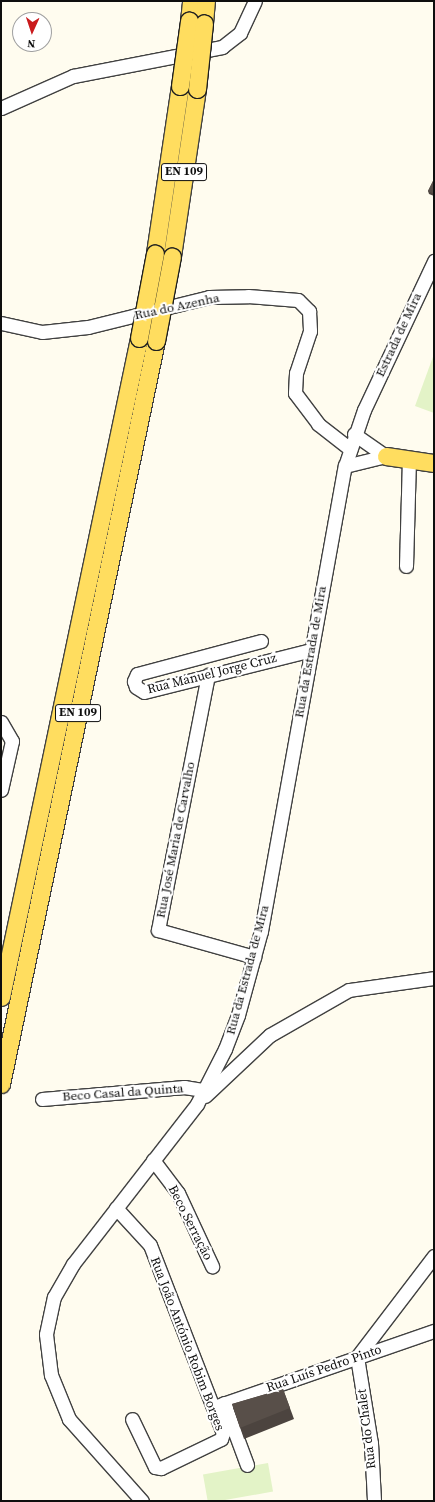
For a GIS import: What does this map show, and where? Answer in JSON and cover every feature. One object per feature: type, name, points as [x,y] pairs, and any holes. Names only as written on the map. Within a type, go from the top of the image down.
[{"type":"main road","name":"EN 109","points":[[1,1084],[156,341],[172,256],[197,89],[196,22],[190,1]]},
{"type":"main road","name":"EN 109","points":[[1,997],[139,338],[155,253],[180,86],[196,22],[206,1]]},
{"type":"main road","points":[[386,456],[434,463]]},
{"type":"street","points":[[1,108],[73,76],[222,47],[240,33],[255,1]]},
{"type":"street","name":"Estrada de Mira","points":[[364,410],[434,261]]},
{"type":"street","name":"Rua do Azenha","points":[[1,323],[42,332],[88,327],[209,297],[248,296],[298,300],[309,311],[310,331],[296,373],[295,393],[318,424],[350,448]]},
{"type":"street","name":"Rua da Estrada de Mira","points":[[142,1501],[69,1419],[51,1375],[46,1334],[54,1297],[73,1264],[197,1104],[225,1049],[236,1022],[261,931],[345,466],[354,434],[364,410]]},
{"type":"street","points":[[354,434],[386,456]]},
{"type":"street","points":[[345,466],[386,456]]},
{"type":"street","points":[[406,566],[409,460]]},
{"type":"street","name":"Rua Manuel Jorge Cruz","points":[[261,641],[137,674],[134,681],[136,687],[144,692],[311,650]]},
{"type":"street","name":"Rua José Maria de Carvalho","points":[[208,675],[158,930],[254,957]]},
{"type":"street","points":[[1,722],[12,741],[3,771],[1,790]]},
{"type":"street","points":[[197,1104],[270,1035],[349,990],[434,978]]},
{"type":"street","name":"Beco Casal da Quinta","points":[[42,1099],[184,1087],[204,1090]]},
{"type":"street","name":"Beco Serração","points":[[153,1160],[178,1194],[201,1237],[212,1266]]},
{"type":"street","name":"Rua João António Robim Borges","points":[[116,1208],[150,1245],[219,1405],[223,1433],[221,1439],[161,1468],[155,1467],[132,1419]]},
{"type":"street","points":[[357,1357],[434,1256]]},
{"type":"street","name":"Rua Luís Pedro Pinto","points":[[219,1405],[434,1331]]},
{"type":"street","name":"Rua do Chalet","points":[[357,1357],[371,1443],[374,1501]]},
{"type":"street","points":[[219,1405],[247,1465]]},
{"type":"green space","points":[[434,354],[434,413],[415,406]]},
{"type":"green space","points":[[268,1463],[273,1492],[219,1501],[208,1501],[203,1474]]},
{"type":"building","points":[[434,179],[434,194],[428,191]]},
{"type":"building","points":[[283,1389],[290,1408],[240,1428],[232,1404]]}]
